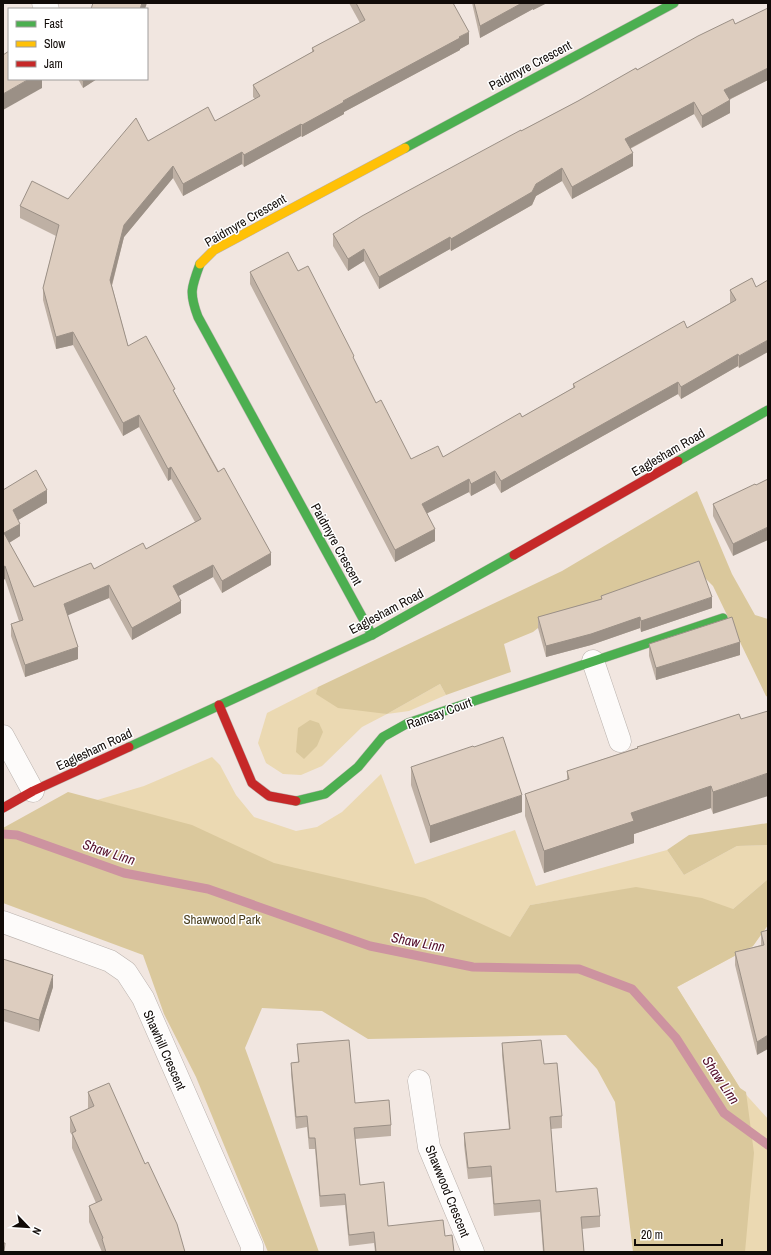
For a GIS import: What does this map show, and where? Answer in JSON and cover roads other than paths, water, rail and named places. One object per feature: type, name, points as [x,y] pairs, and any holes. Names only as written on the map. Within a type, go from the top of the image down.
[{"type":"street","name":"Paidmyre Crescent","points":[[372,635],[198,317],[192,301],[192,284],[200,263],[214,250],[674,3]]},
{"type":"street","name":"Eaglesham Road","points":[[3,808],[33,791],[372,635],[768,410]]},
{"type":"street","name":"Ramsay Court","points":[[218,705],[252,783],[269,796],[295,801],[325,794],[358,767],[383,736],[408,723],[723,618]]},
{"type":"street","points":[[593,661],[620,741]]},
{"type":"street","points":[[3,736],[33,791]]},
{"type":"street","name":"Shawhill Crescent","points":[[3,922],[110,961],[126,972],[143,998],[252,1246],[252,1252]]},
{"type":"street","name":"Shawwood Crescent","points":[[419,1081],[429,1147],[473,1252]]},
{"type":"waterway","name":"Shaw Linn","points":[[3,834],[17,835],[124,873],[208,889],[370,946],[473,967],[579,969],[632,989],[676,1038],[724,1113],[768,1145]]},
{"type":"park label","name":"Shawwood Park","points":[[222,919]]}]
